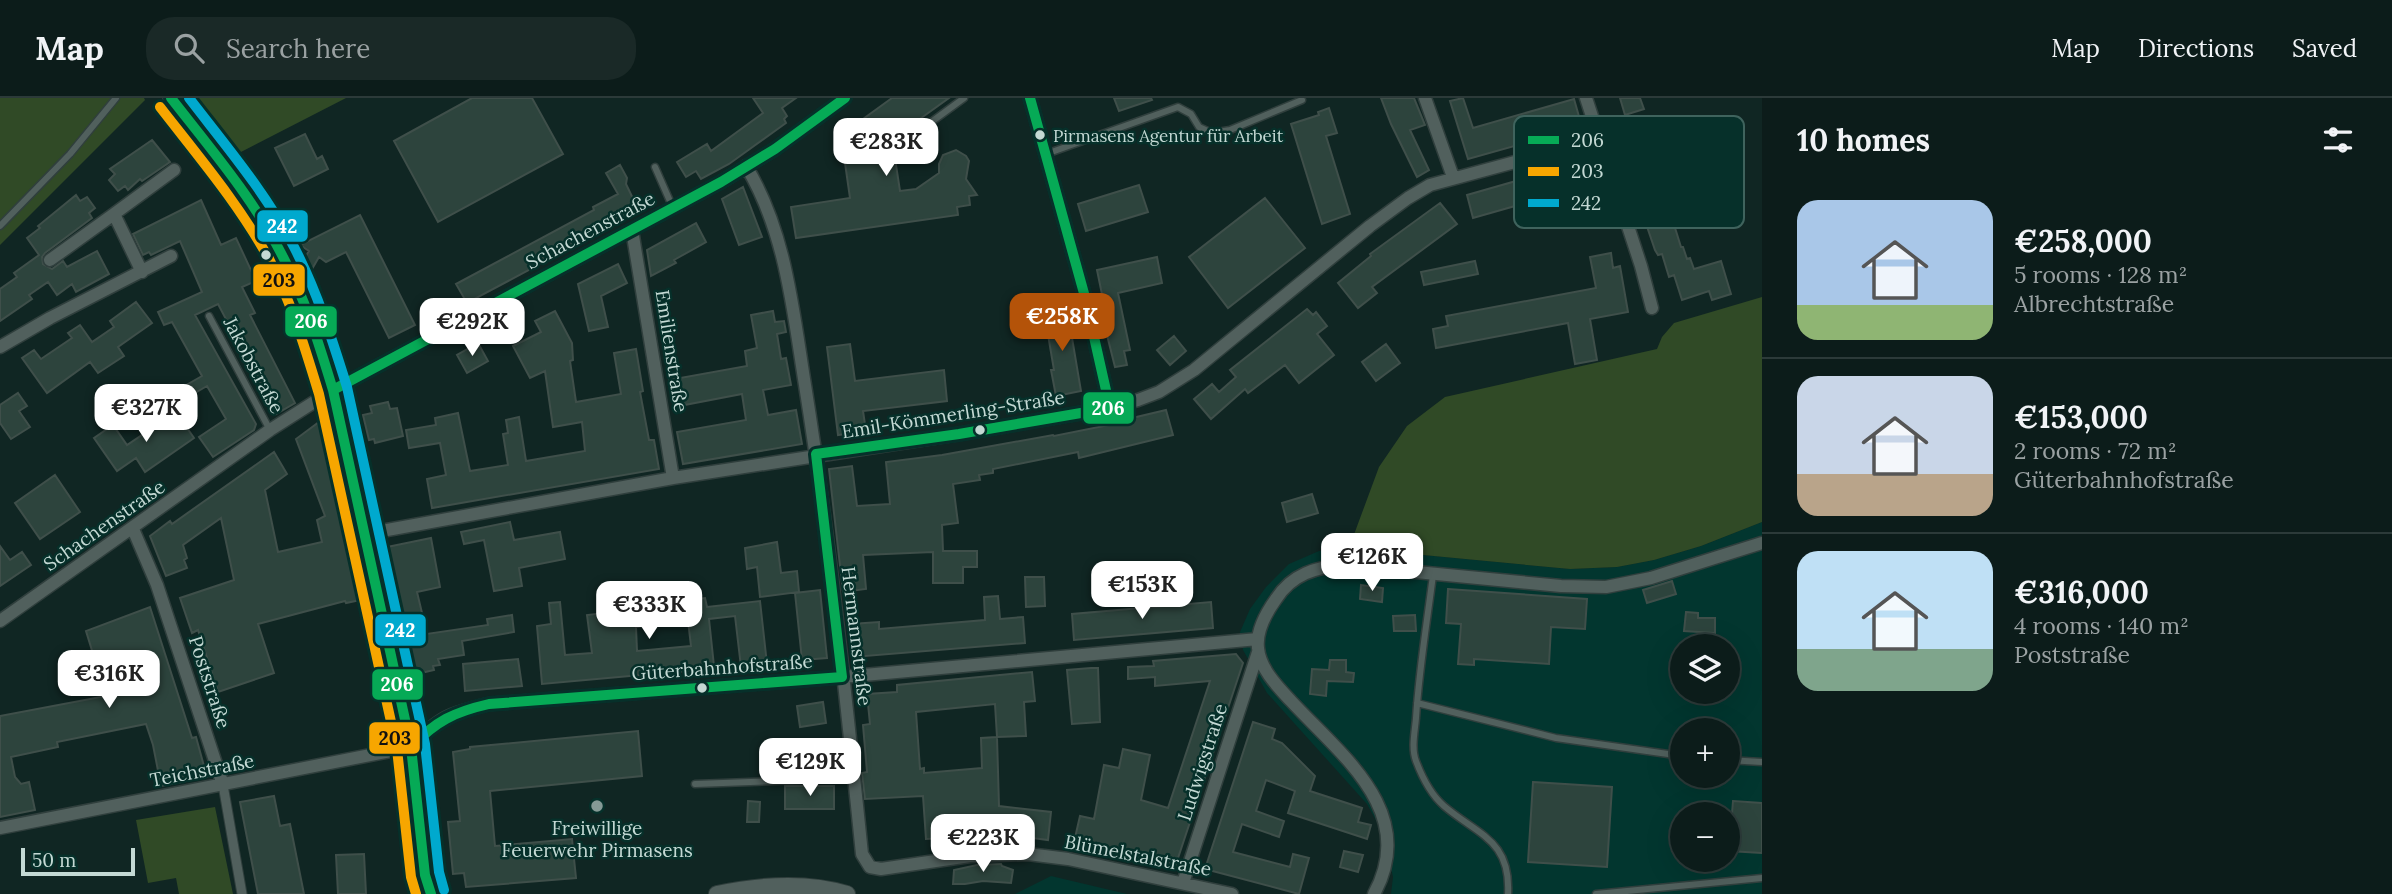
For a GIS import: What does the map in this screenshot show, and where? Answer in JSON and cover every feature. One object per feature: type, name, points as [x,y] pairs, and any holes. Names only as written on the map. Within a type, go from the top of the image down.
[{"type":"street","points":[[171,98],[257,213],[285,262],[307,312],[334,390],[411,747],[425,875],[431,894]]},
{"type":"street","name":"Schachenstraße","points":[[0,621],[271,430],[334,390],[673,208],[746,166],[845,98]]},
{"type":"street","points":[[1030,98],[1098,353],[1110,408]]},
{"type":"street","points":[[1425,98],[1453,177]]},
{"type":"street","points":[[1586,98],[1592,116]]},
{"type":"street","name":"Emil-Kömmerling-Straße","points":[[365,534],[816,454],[960,435],[1110,408],[1138,400],[1176,383],[1408,198],[1430,185],[1453,177],[1514,161]]},
{"type":"street","name":"Hermannstraße","points":[[746,166],[777,236],[790,298],[816,454],[862,854],[870,867]]},
{"type":"street","points":[[50,260],[174,170]]},
{"type":"street","points":[[114,214],[142,272]]},
{"type":"street","points":[[1629,228],[1652,308]]},
{"type":"street","name":"Emilienstraße","points":[[632,230],[673,478]]},
{"type":"street","points":[[0,347],[50,318],[171,256]]},
{"type":"street","name":"Poststraße","points":[[133,529],[157,585],[223,785],[242,894]]},
{"type":"street","points":[[1374,894],[1386,866],[1389,845],[1381,808],[1353,768],[1273,681],[1258,645],[1270,608],[1294,578],[1325,566],[1344,565],[1561,586],[1606,587],[1651,578],[1762,543]]},
{"type":"street","name":"Güterbahnhofstraße","points":[[411,747],[432,725],[446,716],[489,704],[1258,645]]},
{"type":"street","name":"Ludwigstraße","points":[[1183,883],[1258,645]]},
{"type":"street","name":"Teichstraße","points":[[0,828],[411,747]]},
{"type":"street","name":"Blümelstalstraße","points":[[870,867],[881,869],[971,856],[1028,854],[1068,859],[1232,894]]},
{"type":"street","points":[[717,894],[765,886],[796,885],[816,891],[847,894]]},
{"type":"lane","points":[[0,226],[62,163],[116,98]]},
{"type":"lane","points":[[919,131],[964,98]]},
{"type":"lane","points":[[1046,154],[1178,107],[1191,114],[1199,127],[1212,134],[1230,130],[1302,100]]},
{"type":"lane","points":[[655,167],[673,208]]},
{"type":"lane","name":"Jakobstraße","points":[[209,316],[271,430]]},
{"type":"lane","points":[[1433,573],[1417,703],[1414,757],[1430,792],[1497,846],[1505,861],[1509,881],[1508,894]]},
{"type":"lane","points":[[1417,703],[1556,738],[1670,755]]},
{"type":"lane","points":[[1740,761],[1762,762]]},
{"type":"lane","points":[[695,784],[854,778]]},
{"type":"lane","points":[[1596,894],[1762,878]]},
{"type":"shaded area","points":[[0,98],[145,100],[0,245]]},
{"type":"shaded area","points":[[193,98],[346,98],[239,153]]},
{"type":"shaded area","points":[[1762,297],[1762,522],[1701,546],[1654,560],[1617,567],[1570,569],[1349,548],[1379,467],[1407,426],[1445,397],[1657,349],[1662,337],[1674,323]]},
{"type":"shaded area","points":[[1762,522],[1762,894],[1391,894],[1393,877],[1384,835],[1367,804],[1267,693],[1243,650],[1240,632],[1250,609],[1266,587],[1289,564],[1319,551],[1349,548],[1570,569],[1617,567],[1654,560],[1701,546]]},
{"type":"shaded area","points":[[215,807],[233,894],[179,894],[176,878],[148,883],[136,820]]},
{"type":"shaded area","points":[[1051,876],[1127,894],[1015,894]]},
{"type":"building","points":[[472,98],[532,98],[563,154],[438,222],[394,141]]},
{"type":"building","points":[[753,98],[796,98],[782,108],[787,116],[784,119],[786,123],[729,164],[701,179],[696,171],[686,177],[677,162],[707,144],[711,151],[763,113]]},
{"type":"building","points":[[892,98],[949,98],[892,139],[900,191],[916,189],[939,173],[943,155],[956,150],[969,161],[966,179],[977,195],[969,196],[970,205],[957,207],[958,215],[796,238],[791,207],[850,198],[841,135]]},
{"type":"building","points":[[1114,98],[1151,98],[1152,100],[1119,111]]},
{"type":"building","points":[[1381,98],[1414,98],[1425,125],[1410,130],[1429,170],[1417,177],[1391,124]]},
{"type":"building","points":[[1463,98],[1473,128],[1514,116],[1514,146],[1468,159],[1450,101]]},
{"type":"building","points":[[1620,98],[1640,98],[1644,109],[1625,115]]},
{"type":"building","points":[[1574,99],[1579,116],[1515,116]]},
{"type":"building","points":[[1329,108],[1337,133],[1326,136],[1350,214],[1322,224],[1291,124],[1319,115],[1318,112]]},
{"type":"building","points":[[305,134],[317,159],[322,156],[328,169],[294,186],[275,148]]},
{"type":"building","points":[[152,140],[170,162],[142,181],[140,179],[128,190],[125,186],[118,191],[109,180],[115,174],[110,169]]},
{"type":"building","points":[[620,165],[639,211],[467,303],[456,284],[594,210],[593,207],[618,194],[606,173]]},
{"type":"building","points":[[1514,182],[1514,206],[1473,218],[1467,195]]},
{"type":"building","points":[[1139,185],[1148,212],[1086,231],[1078,204]]},
{"type":"building","points":[[743,187],[762,237],[739,245],[722,199]]},
{"type":"building","points":[[76,195],[80,201],[87,197],[95,208],[89,213],[92,218],[45,253],[42,257],[43,264],[52,269],[63,261],[67,267],[97,251],[109,274],[76,292],[72,284],[57,295],[48,282],[29,295],[32,299],[0,321],[0,289],[17,277],[14,273],[39,255],[27,238]]},
{"type":"building","points":[[1265,198],[1305,248],[1228,308],[1189,257]]},
{"type":"building","points":[[201,200],[221,245],[236,238],[256,281],[242,287],[255,313],[250,315],[295,403],[276,414],[218,304],[195,315],[256,424],[254,430],[213,457],[199,437],[226,419],[207,386],[181,401],[176,391],[202,376],[172,322],[164,325],[158,312],[202,292],[180,241],[151,255],[149,252],[143,255],[133,234]]},
{"type":"building","points":[[1440,203],[1457,224],[1372,287],[1377,293],[1358,308],[1338,283],[1371,256],[1370,254]]},
{"type":"building","points":[[360,215],[415,325],[389,338],[346,252],[326,262],[319,257],[312,269],[302,262],[309,251],[300,245]]},
{"type":"building","points":[[696,223],[706,242],[651,276],[647,250]]},
{"type":"building","points":[[1647,228],[1675,228],[1681,247],[1687,259],[1690,258],[1694,269],[1721,261],[1731,294],[1712,300],[1709,291],[1682,300],[1674,275],[1669,277],[1662,254],[1658,255]]},
{"type":"building","points":[[1611,253],[1613,268],[1620,266],[1628,312],[1590,319],[1597,360],[1575,364],[1568,323],[1436,348],[1433,329],[1448,326],[1446,316],[1596,288],[1590,257]]},
{"type":"building","points":[[1157,257],[1162,283],[1118,293],[1130,350],[1124,351],[1127,365],[1115,367],[1102,315],[1106,314],[1097,270]]},
{"type":"building","points":[[1475,261],[1478,274],[1424,285],[1421,272]]},
{"type":"building","points":[[618,264],[627,283],[601,296],[608,327],[589,331],[578,284]]},
{"type":"building","points":[[136,302],[152,323],[118,347],[124,356],[98,373],[90,362],[47,393],[22,358],[34,350],[41,359],[72,338],[68,333],[80,325],[92,342],[114,327],[110,321]]},
{"type":"building","points":[[1063,308],[1065,321],[1069,320],[1081,391],[1056,396],[1044,311]]},
{"type":"building","points":[[1307,309],[1313,315],[1316,312],[1327,326],[1317,334],[1334,355],[1299,383],[1285,365],[1248,393],[1245,389],[1211,419],[1194,399],[1212,384],[1219,392],[1236,377],[1230,370]]},
{"type":"building","points":[[555,311],[572,343],[573,360],[570,361],[576,402],[621,394],[614,353],[636,349],[643,391],[640,392],[649,440],[654,440],[659,469],[432,508],[427,479],[446,475],[440,443],[409,448],[406,430],[436,425],[435,418],[458,413],[470,471],[508,465],[503,434],[508,433],[506,420],[519,417],[526,461],[585,451],[582,422],[553,427],[545,371],[530,378],[513,346],[541,332],[535,321]]},
{"type":"building","points":[[773,311],[775,322],[784,321],[786,332],[777,334],[781,359],[786,358],[791,385],[763,390],[768,415],[796,410],[802,444],[683,464],[677,432],[746,420],[742,394],[674,407],[669,380],[747,366],[745,351],[757,348],[751,315]]},
{"type":"building","points":[[1174,336],[1186,351],[1170,365],[1157,350]]},
{"type":"building","points":[[478,343],[488,361],[467,373],[457,355]]},
{"type":"building","points":[[850,344],[855,381],[944,370],[947,401],[863,411],[866,431],[838,435],[827,347]]},
{"type":"building","points":[[1386,344],[1400,363],[1376,381],[1362,362]]},
{"type":"building","points":[[18,393],[27,406],[19,411],[30,427],[11,439],[0,423],[0,405]]},
{"type":"building","points":[[388,402],[390,409],[397,408],[403,436],[375,443],[374,439],[369,440],[363,415],[372,413],[370,406]]},
{"type":"building","points":[[1166,410],[1173,435],[1079,458],[1078,452],[993,469],[993,473],[979,475],[980,480],[953,484],[958,523],[942,525],[943,551],[977,551],[977,567],[963,567],[963,583],[933,583],[933,552],[863,555],[866,589],[843,592],[829,469],[852,466],[857,506],[890,504],[886,462],[1054,436],[1129,421],[1128,419]]},
{"type":"building","points":[[176,412],[194,438],[145,472],[136,458],[117,471],[94,438],[113,425],[127,445]]},
{"type":"building","points":[[319,422],[365,599],[345,601],[258,624],[274,673],[218,692],[198,630],[192,633],[180,598],[234,580],[221,518],[183,545],[187,568],[166,576],[150,536],[170,521],[172,524],[274,452],[287,474],[265,490],[278,552],[322,542],[317,520],[325,516],[296,439]]},
{"type":"building","points":[[55,475],[80,512],[40,539],[15,503]]},
{"type":"building","points":[[1312,494],[1318,513],[1287,522],[1282,503]]},
{"type":"building","points":[[510,522],[514,540],[560,532],[565,559],[519,568],[522,586],[494,591],[484,540],[464,544],[461,532]]},
{"type":"building","points":[[431,538],[440,587],[417,592],[427,634],[488,625],[487,619],[512,615],[514,632],[462,641],[464,655],[438,659],[440,665],[433,666],[434,670],[408,676],[394,606],[398,605],[387,547]]},
{"type":"building","points":[[777,542],[781,573],[797,571],[799,592],[760,597],[757,567],[747,569],[745,548]]},
{"type":"building","points":[[0,546],[10,560],[22,552],[31,565],[0,586]]},
{"type":"building","points":[[1025,577],[1044,577],[1045,606],[1026,607]]},
{"type":"building","points":[[1672,581],[1676,594],[1647,603],[1643,590]]},
{"type":"building","points":[[1361,585],[1383,588],[1382,602],[1360,599]]},
{"type":"building","points":[[1448,589],[1587,599],[1585,629],[1551,627],[1549,664],[1474,659],[1474,665],[1458,664],[1461,624],[1446,623]]},
{"type":"building","points":[[820,590],[827,658],[802,660],[795,593]]},
{"type":"building","points":[[998,596],[1000,619],[1023,617],[1025,643],[853,657],[851,624],[879,622],[879,629],[985,620],[984,597]]},
{"type":"building","points":[[705,598],[707,607],[760,601],[767,664],[741,667],[735,616],[709,619],[714,666],[696,670],[542,684],[537,626],[551,624],[549,603],[560,602],[565,655],[592,653],[587,615],[687,603],[686,600]],"holes":[[[688,621],[691,646],[637,651],[636,627]]]},
{"type":"building","points":[[1211,602],[1213,628],[1074,640],[1072,614]]},
{"type":"building","points":[[150,607],[192,738],[196,737],[207,777],[161,786],[146,724],[57,742],[58,747],[11,757],[15,777],[21,784],[29,782],[35,810],[0,817],[0,716],[106,696],[86,631]]},
{"type":"building","points":[[1686,612],[1698,613],[1698,618],[1715,618],[1715,633],[1684,631]]},
{"type":"building","points":[[1415,615],[1416,631],[1394,631],[1393,616]]},
{"type":"building","points":[[1236,654],[1243,663],[1175,867],[1074,842],[1080,816],[1094,819],[1104,765],[1119,768],[1123,749],[1150,755],[1141,800],[1168,808],[1210,681],[1155,686],[1155,677],[1128,679],[1128,667],[1154,666],[1153,661]]},
{"type":"building","points":[[518,659],[522,686],[465,691],[463,664]]},
{"type":"building","points":[[1330,660],[1346,660],[1346,672],[1354,673],[1353,682],[1327,681],[1326,696],[1310,694],[1312,669],[1329,670]]},
{"type":"building","points":[[1098,668],[1100,722],[1072,724],[1067,670]]},
{"type":"building","points":[[1032,672],[1035,701],[1024,702],[1026,736],[997,737],[999,806],[1051,812],[1048,840],[1011,835],[926,839],[923,796],[865,799],[862,773],[867,772],[863,725],[870,724],[867,694],[897,692],[897,685]],"holes":[[[995,704],[997,737],[981,738],[982,768],[924,773],[924,768],[920,769],[916,712]]]},
{"type":"building","points":[[823,702],[826,723],[800,727],[797,706]]},
{"type":"building","points":[[1253,722],[1275,729],[1272,739],[1282,743],[1315,776],[1310,791],[1362,808],[1358,822],[1371,825],[1367,839],[1288,813],[1295,791],[1266,780],[1256,811],[1284,821],[1279,837],[1242,824],[1233,852],[1290,867],[1293,854],[1309,858],[1299,894],[1205,869]]},
{"type":"building","points":[[638,731],[642,776],[490,791],[495,846],[572,839],[576,878],[466,887],[464,873],[453,874],[448,822],[460,821],[453,752],[470,747]]},
{"type":"building","points":[[1533,782],[1612,787],[1607,867],[1528,862]]},
{"type":"building","points":[[785,786],[834,786],[834,809],[785,809]]},
{"type":"building","points":[[274,796],[280,826],[290,824],[304,894],[258,894],[240,802]]},
{"type":"building","points":[[748,801],[760,802],[759,822],[747,822]]},
{"type":"building","points":[[1733,801],[1762,803],[1762,853],[1740,852],[1740,802]]},
{"type":"building","points":[[1344,851],[1363,855],[1358,872],[1340,867]]},
{"type":"building","points":[[364,854],[366,894],[338,894],[336,855]]},
{"type":"building","points":[[1001,864],[1013,870],[1011,883],[983,881],[953,884],[954,870]]},
{"type":"transit line","name":"206","points":[[171,98],[230,174],[271,234],[298,288],[317,338],[333,390],[411,747],[425,875],[431,894]]},
{"type":"transit line","name":"242","points":[[189,98],[245,170],[283,227],[310,281],[336,351],[347,387],[425,744],[439,872],[444,890]]},
{"type":"transit line","name":"206","points":[[333,390],[721,182],[775,149],[845,98]]},
{"type":"transit line","name":"206","points":[[411,747],[446,719],[489,704],[842,677],[816,454],[959,434],[1110,408],[1085,297],[1030,98]]},
{"type":"transit line","name":"203","points":[[160,107],[245,219],[269,259],[303,342],[319,394],[397,749],[411,877],[416,894]]},
{"type":"place","name":"Pirmasens Agentur für Arbeit","points":[[1040,135]]},
{"type":"place","name":"Freiwillige Feuerwehr Pirmasens","points":[[597,806]]}]
